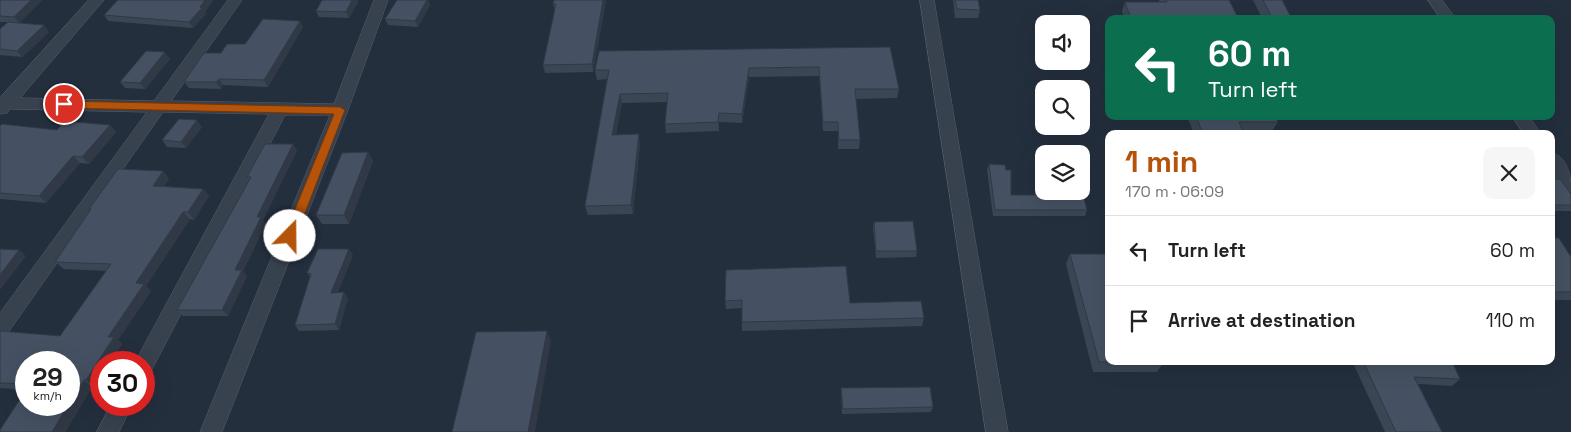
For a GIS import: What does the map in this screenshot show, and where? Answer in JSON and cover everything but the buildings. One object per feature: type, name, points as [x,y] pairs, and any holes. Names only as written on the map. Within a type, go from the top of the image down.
[{"type":"street","points":[[2,106],[97,0]]},
{"type":"street","points":[[0,328],[235,0]]},
{"type":"street","points":[[211,432],[340,110],[381,0]]},
{"type":"street","points":[[927,0],[997,432]]},
{"type":"street","points":[[1435,0],[1446,15]]},
{"type":"street","points":[[2,106],[160,106],[340,110]]},
{"type":"street","points":[[151,351],[280,109]]},
{"type":"street","points":[[1555,164],[1571,186]]},
{"type":"street","points":[[108,432],[116,416]]},
{"type":"route","points":[[64,104],[340,110],[290,236]]}]
